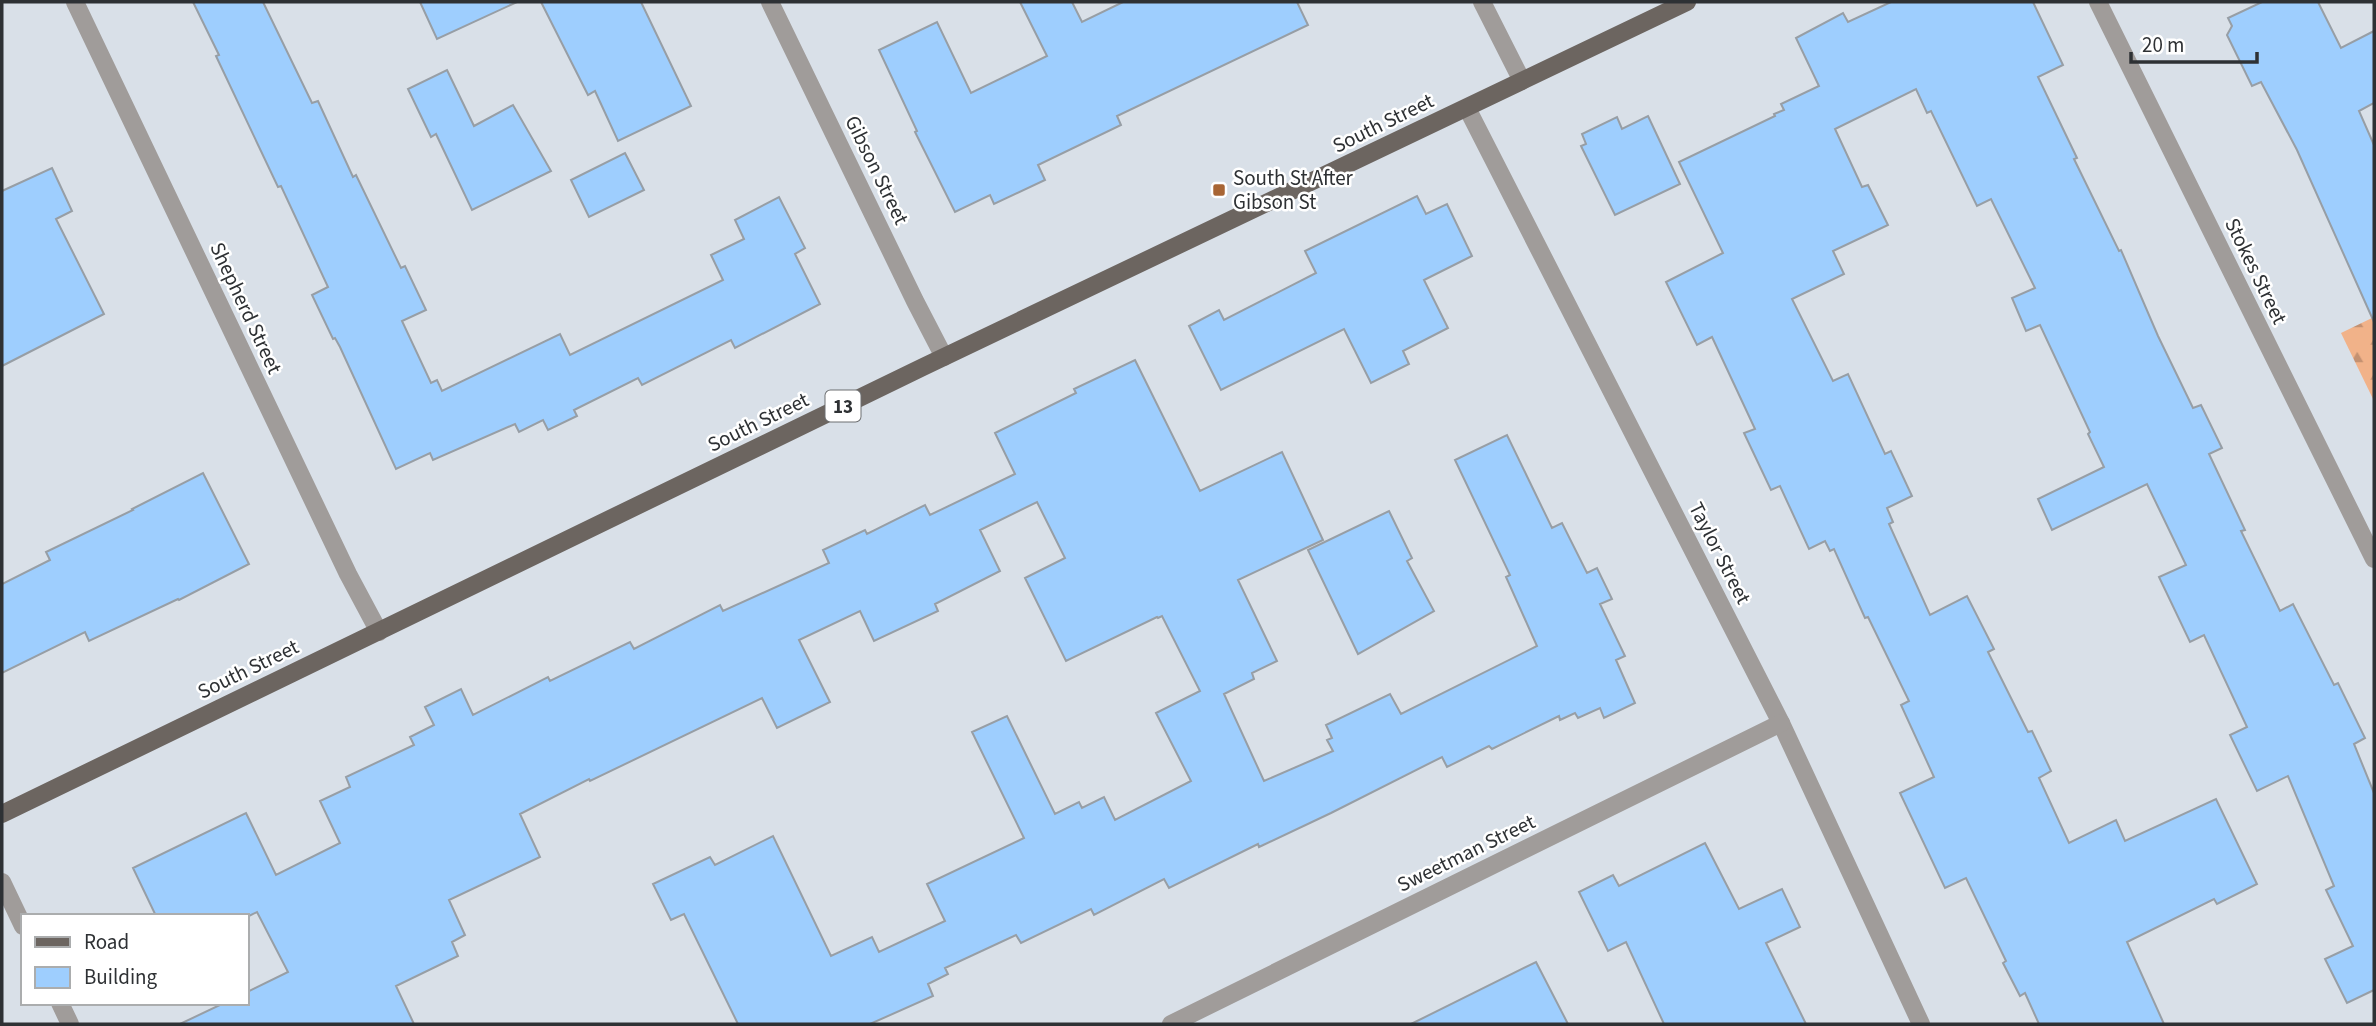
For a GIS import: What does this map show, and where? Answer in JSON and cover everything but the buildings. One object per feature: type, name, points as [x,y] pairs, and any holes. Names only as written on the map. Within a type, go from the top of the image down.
[{"type":"main road","name":"South Street","points":[[2,814],[1687,2]]},
{"type":"street","name":"Shepherd Street","points":[[75,2],[348,574],[379,632]]},
{"type":"street","name":"Gibson Street","points":[[770,2],[944,358]]},
{"type":"street","points":[[1482,2],[1522,81]]},
{"type":"street","name":"Stokes Street","points":[[2098,2],[2374,559]]},
{"type":"street","name":"Taylor Street","points":[[1467,108],[1781,723],[1921,1024]]},
{"type":"street","name":"Sweetman Street","points":[[1171,1024],[1781,723]]},
{"type":"street","points":[[2,882],[21,922]]},
{"type":"street","points":[[61,1005],[70,1024]]},
{"type":"green space","points":[[2374,317],[2374,401],[2341,333]]},
{"type":"place","name":"South St After Gibson St","points":[[1219,190]]}]
